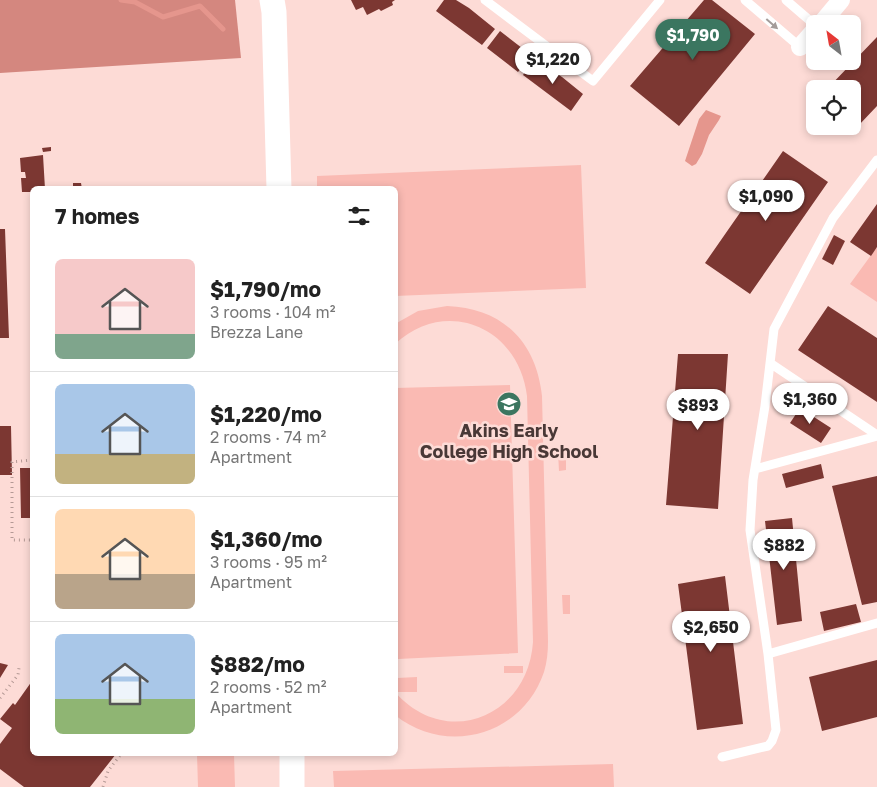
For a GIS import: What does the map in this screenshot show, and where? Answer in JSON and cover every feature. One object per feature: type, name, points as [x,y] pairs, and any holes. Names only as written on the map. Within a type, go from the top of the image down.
[{"type":"street","points":[[272,0],[274,12],[279,186]]},
{"type":"street","points":[[828,15],[841,0]]},
{"type":"street","points":[[800,47],[806,40]]},
{"type":"street","points":[[292,756],[292,787]]},
{"type":"lane","points":[[485,0],[593,81],[660,0]]},
{"type":"lane","points":[[745,0],[800,47]]},
{"type":"lane","points":[[786,0],[806,17]]},
{"type":"lane","points":[[722,758],[768,746],[776,730],[768,654],[750,530],[755,469],[774,329],[833,218],[877,160]]},
{"type":"lane","points":[[770,363],[877,435]]},
{"type":"lane","points":[[755,469],[877,435]]},
{"type":"lane","points":[[768,654],[877,624]]},
{"type":"path","points":[[30,460],[12,462],[12,540],[30,540]]},
{"type":"path","points":[[0,698],[18,675],[19,668]]},
{"type":"path","points":[[103,787],[108,770],[119,756]]},
{"type":"shaded area","points":[[0,0],[235,0],[241,58],[0,73]]},
{"type":"shaded area","points":[[706,110],[721,116],[709,135],[702,154],[696,164],[692,166],[685,161],[699,119]]},
{"type":"shaded area","points":[[581,165],[586,288],[398,296],[398,186],[317,186],[317,176]]},
{"type":"shaded area","points":[[877,247],[877,302],[850,284]]},
{"type":"shaded area","points":[[447,306],[467,308],[484,313],[500,321],[513,331],[524,344],[538,376],[542,396],[548,641],[545,668],[534,694],[519,711],[501,724],[481,733],[459,736],[437,735],[415,728],[398,717],[398,695],[415,710],[437,719],[460,721],[481,717],[501,706],[516,690],[528,668],[533,642],[527,396],[521,372],[510,352],[495,337],[478,326],[458,321],[436,322],[415,330],[398,342],[398,322],[418,311]]},
{"type":"shaded area","points":[[510,385],[518,653],[398,659],[398,388]]},
{"type":"shaded area","points":[[558,452],[566,452],[566,470],[559,471]]},
{"type":"shaded area","points":[[562,595],[570,595],[570,614],[563,614]]},
{"type":"shaded area","points":[[504,666],[523,666],[523,673],[504,673]]},
{"type":"shaded area","points":[[417,677],[417,692],[398,692],[398,678]]},
{"type":"shaded area","points":[[197,756],[234,756],[235,787],[198,787]]},
{"type":"shaded area","points":[[613,764],[614,787],[334,787],[333,771]]},
{"type":"building","points":[[351,0],[395,0],[392,2],[393,5],[367,15],[363,7],[356,10]]},
{"type":"building","points":[[444,0],[456,0],[495,29],[482,45],[436,11]]},
{"type":"building","points":[[704,0],[712,0],[755,34],[679,126],[630,86]]},
{"type":"building","points":[[500,31],[531,55],[518,72],[487,48]]},
{"type":"building","points":[[877,37],[877,106],[861,123],[861,80],[836,80],[845,70],[861,70],[861,54]]},
{"type":"building","points":[[534,59],[562,77],[583,94],[571,111],[523,75]]},
{"type":"building","points":[[51,147],[51,151],[43,152],[42,148]]},
{"type":"building","points":[[783,151],[828,182],[750,294],[705,263]]},
{"type":"building","points":[[43,155],[45,186],[30,186],[30,192],[22,192],[21,178],[26,178],[25,172],[21,172],[20,158]]},
{"type":"building","points":[[73,183],[81,183],[82,186],[73,186]]},
{"type":"building","points":[[877,204],[877,247],[871,256],[850,242]]},
{"type":"building","points":[[0,229],[5,229],[9,338],[0,338]]},
{"type":"building","points":[[834,235],[845,241],[833,265],[822,259]]},
{"type":"building","points":[[828,306],[877,338],[877,402],[798,350]]},
{"type":"building","points":[[678,354],[728,354],[718,509],[666,505]]},
{"type":"building","points":[[800,408],[831,428],[821,443],[790,423]]},
{"type":"building","points":[[0,426],[11,426],[12,475],[0,475]]},
{"type":"building","points":[[821,464],[824,478],[786,488],[782,474]]},
{"type":"building","points":[[20,468],[30,468],[30,518],[21,518]]},
{"type":"building","points":[[877,476],[877,602],[862,605],[832,486]]},
{"type":"building","points":[[792,518],[802,621],[777,625],[765,521]]},
{"type":"building","points":[[725,576],[743,724],[697,730],[678,584]]},
{"type":"building","points":[[856,604],[861,622],[824,631],[820,612]]},
{"type":"building","points":[[877,660],[877,717],[822,731],[809,677]]},
{"type":"building","points":[[0,663],[8,665],[0,678]]},
{"type":"building","points":[[30,684],[30,756],[114,756],[90,787],[24,787],[0,769],[0,744],[12,728],[0,719],[13,703],[15,705]]},
{"type":"waterway","points":[[121,0],[135,2],[163,17],[200,6],[223,29]]},
{"type":"place","name":"Akins Early College High School","points":[[509,404]]}]
